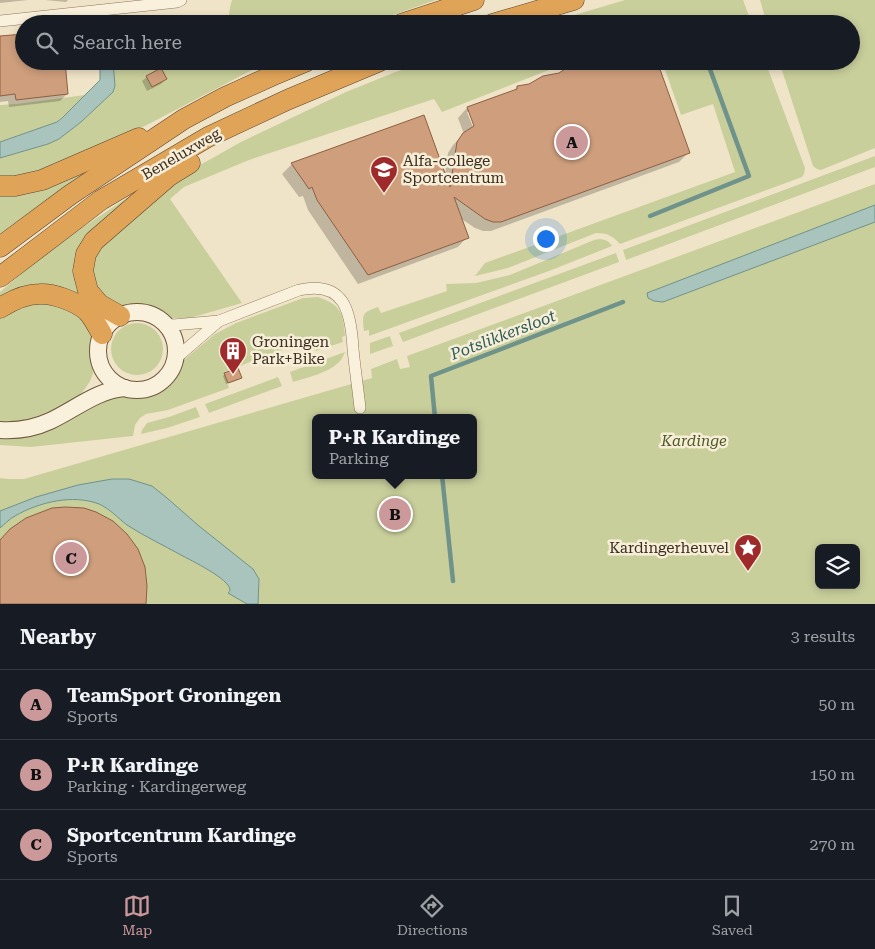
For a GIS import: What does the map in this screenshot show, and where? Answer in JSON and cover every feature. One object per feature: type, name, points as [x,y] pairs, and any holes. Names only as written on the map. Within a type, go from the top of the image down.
[{"type":"highway","points":[[428,15],[474,0]]},
{"type":"highway","points":[[523,15],[574,0]]},
{"type":"highway","name":"Beneluxweg","points":[[0,247],[70,195],[184,119],[226,97],[286,70]]},
{"type":"highway","name":"Beneluxweg","points":[[0,277],[101,200],[208,137],[287,100],[359,70]]},
{"type":"highway","points":[[120,316],[99,304],[88,291],[83,271],[86,254],[94,241],[169,176],[287,100]]},
{"type":"highway","points":[[0,186],[14,186],[42,180],[184,119]]},
{"type":"highway","points":[[0,308],[14,300],[40,294],[66,299],[86,311],[102,334]]},
{"type":"street","points":[[62,15],[181,0]]},
{"type":"street","points":[[0,22],[15,20]]},
{"type":"street","points":[[166,324],[219,321],[298,290],[316,288],[331,292],[343,301],[349,316],[360,408]]},
{"type":"street","points":[[136,311],[145,312],[160,318],[166,324],[172,332],[177,349],[173,368],[168,376],[161,382],[144,390],[125,388],[110,379],[100,364],[98,354],[98,344],[109,323],[128,312],[136,311]]},
{"type":"street","points":[[176,358],[219,321]]},
{"type":"street","points":[[85,402],[99,373],[100,364]]},
{"type":"street","points":[[0,430],[20,429],[49,422],[85,402],[116,389],[125,388]]},
{"type":"green space","points":[[232,0],[436,0],[393,15],[229,15]]},
{"type":"green space","points":[[625,0],[743,0],[749,15],[574,15]]},
{"type":"green space","points":[[760,0],[875,0],[875,148],[821,170],[813,166],[782,70],[860,70],[860,15],[764,15]]},
{"type":"green space","points":[[114,70],[252,70],[101,149],[47,174],[0,181],[0,158],[59,139],[81,122],[113,92],[115,86]]},
{"type":"green space","points":[[402,70],[549,70],[442,112],[434,99],[249,160],[184,187],[170,199],[242,303],[190,318],[172,318],[155,309],[119,307],[100,296],[92,268],[95,251],[159,188],[241,142],[346,92]]},
{"type":"green space","points":[[665,70],[768,70],[805,168],[804,174],[802,177],[620,244],[610,236],[596,233],[508,268],[475,276],[485,263],[735,172],[713,104],[681,115]]},
{"type":"green space","points":[[85,95],[57,122],[0,142],[0,105]]},
{"type":"green space","points":[[875,156],[875,167],[626,260],[623,250]]},
{"type":"green space","points":[[98,163],[0,235],[0,192]]},
{"type":"green space","points":[[148,184],[97,229],[84,294],[0,301],[0,292],[53,247]]},
{"type":"green space","name":"Kardinge","points":[[875,184],[875,604],[0,604],[0,478],[24,479],[372,378],[371,369],[397,359],[400,369],[410,367],[407,356]]},
{"type":"green space","points":[[600,239],[607,241],[612,246],[549,271],[369,336],[369,330],[364,331],[364,314],[378,307],[381,313],[447,291],[446,284],[476,283],[510,275]]},
{"type":"green space","points":[[616,253],[619,262],[403,342],[399,333]]},
{"type":"green space","points":[[318,297],[332,303],[342,315],[345,336],[342,337],[343,342],[316,351],[311,339],[224,372],[229,388],[168,410],[146,414],[135,425],[133,436],[31,447],[0,445],[0,438],[27,436],[55,428],[114,395],[149,393],[173,377],[185,359],[215,334],[236,323],[303,298]]},
{"type":"green space","points":[[40,301],[71,309],[92,327],[95,354],[94,369],[90,382],[70,403],[57,410],[27,419],[0,421],[0,316]]},
{"type":"green space","points":[[137,323],[147,325],[155,331],[161,339],[163,349],[161,359],[155,367],[147,373],[137,375],[127,373],[119,367],[113,359],[111,349],[113,339],[119,331],[127,325]]},
{"type":"green space","points":[[390,336],[393,346],[370,354],[370,343]]},
{"type":"green space","points":[[345,352],[339,362],[329,370],[293,382],[290,372]]},
{"type":"green space","points":[[278,377],[282,386],[209,413],[205,404]]},
{"type":"green space","points":[[196,407],[200,417],[141,434],[147,423]]},
{"type":"water","points":[[100,70],[114,70],[115,86],[113,92],[81,122],[59,139],[48,144],[0,158],[0,142],[57,122],[100,80]]},
{"type":"water","points":[[875,205],[875,222],[663,302],[648,298],[647,293]]},
{"type":"water","points":[[112,479],[129,479],[152,486],[253,569],[259,579],[258,604],[247,604],[228,593],[230,590],[228,586],[217,575],[133,529],[99,504],[89,501],[67,500],[45,503],[15,516],[0,528],[0,511],[36,497],[78,485]]},
{"type":"building","points":[[15,35],[15,70],[66,70],[68,94],[16,100],[15,94],[0,96],[0,36]]},
{"type":"building","points":[[157,70],[162,70],[167,79],[152,87],[146,76]]},
{"type":"building","points":[[564,70],[660,70],[690,153],[501,222],[485,219],[454,197],[469,238],[368,275],[317,200],[312,187],[309,189],[291,163],[424,115],[450,187],[457,142],[463,133],[474,126],[467,107],[517,89],[517,86],[529,84],[543,76],[559,73]]},
{"type":"building","name":"Groningen Park+Bike","points":[[238,368],[242,378],[228,383],[224,373]]},
{"type":"building","points":[[52,508],[84,508],[96,512],[113,521],[127,534],[138,549],[145,567],[146,604],[0,604],[0,540],[10,529],[26,518]]},
{"type":"waterway","points":[[650,216],[749,176],[710,70]]},
{"type":"waterway","name":"Potslikkersloot","points":[[435,414],[431,376],[623,302]]},
{"type":"waterway","name":"Potslikkersloot","points":[[442,479],[453,581]]},
{"type":"place","name":"TeamSport Groningen","points":[[572,142]]},
{"type":"place","name":"Alfa-college Sportcentrum","points":[[384,194]]},
{"type":"place","name":"Groningen Park+Bike","points":[[233,375]]},
{"type":"place","name":"P+R Kardinge","points":[[395,514]]},
{"type":"place","name":"Sportcentrum Kardinge","points":[[71,558]]},
{"type":"place","name":"Kardingerheuvel","points":[[748,572]]}]
